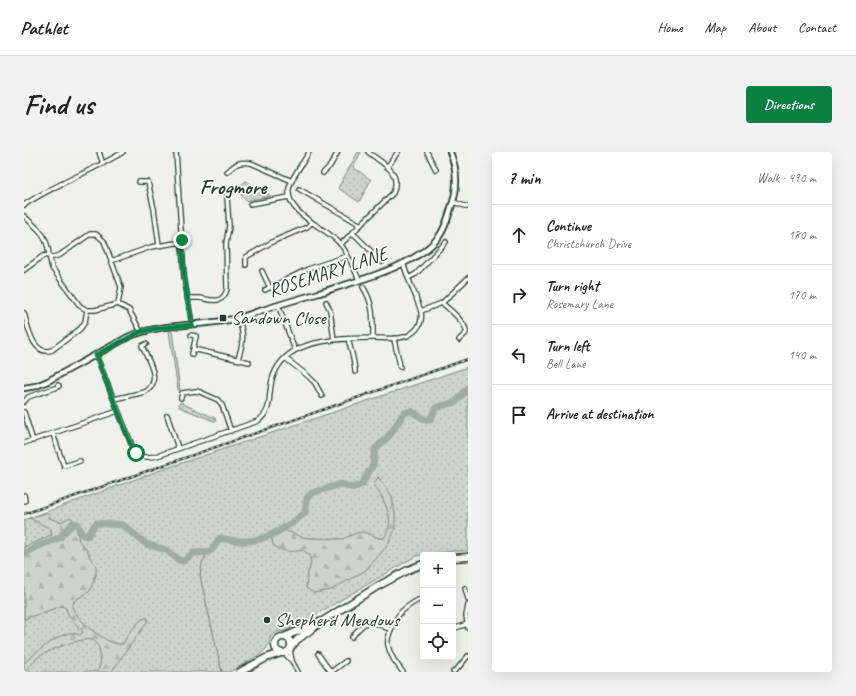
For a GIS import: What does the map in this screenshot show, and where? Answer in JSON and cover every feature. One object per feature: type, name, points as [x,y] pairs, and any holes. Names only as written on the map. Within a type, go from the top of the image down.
[{"type":"main road","points":[[456,558],[468,557]]},
{"type":"main road","points":[[240,672],[266,658],[282,653],[324,620],[387,581],[420,565]]},
{"type":"main road","points":[[266,658],[275,646],[278,639],[324,620]]},
{"type":"main road","points":[[284,637],[290,641],[290,648]]},
{"type":"main road","points":[[275,646],[277,651],[282,653]]},
{"type":"street","points":[[99,152],[103,164]]},
{"type":"street","points":[[24,206],[123,152]]},
{"type":"street","points":[[176,152],[184,276],[192,325]]},
{"type":"street","points":[[309,152],[292,181],[289,188],[289,197],[294,208],[341,244],[359,280]]},
{"type":"street","points":[[323,173],[330,166],[338,152]]},
{"type":"street","points":[[341,244],[393,193],[395,187],[395,178],[387,167],[368,152]]},
{"type":"street","points":[[387,167],[398,152]]},
{"type":"street","points":[[427,152],[436,170]]},
{"type":"street","name":"ROSEMARY LANE","points":[[24,388],[48,381],[140,332],[158,328],[192,325],[238,318],[359,280],[403,263],[418,254],[438,238],[444,229],[456,188],[456,174],[452,153]]},
{"type":"street","points":[[226,172],[240,162],[245,162],[292,181]]},
{"type":"street","points":[[139,182],[148,182],[154,209],[159,245]]},
{"type":"street","points":[[187,298],[201,298],[215,301],[222,298],[226,294],[226,236],[229,226],[227,189]]},
{"type":"street","points":[[299,189],[361,225]]},
{"type":"street","points":[[250,204],[289,197]]},
{"type":"street","points":[[453,202],[468,207]]},
{"type":"street","points":[[24,216],[44,236],[48,245],[52,268],[80,306],[87,310],[95,310],[118,304],[129,310],[140,332]]},
{"type":"street","points":[[246,265],[246,258],[274,241],[307,227],[312,222]]},
{"type":"street","points":[[353,233],[382,262]]},
{"type":"street","points":[[24,270],[43,256],[60,255],[90,234],[96,234],[104,241],[121,287],[118,304]]},
{"type":"street","points":[[111,261],[159,245],[182,242]]},
{"type":"street","points":[[408,278],[416,274],[446,242]]},
{"type":"street","points":[[265,290],[308,269],[347,256]]},
{"type":"street","points":[[96,355],[134,450],[138,455],[151,457],[258,421],[266,414],[270,404],[273,375],[278,365],[295,350],[313,344],[334,340],[348,338],[394,338],[406,336],[415,331],[421,322],[421,311],[403,263]]},
{"type":"street","points":[[262,271],[270,288]]},
{"type":"street","points":[[421,311],[442,303],[468,278]]},
{"type":"street","points":[[363,287],[369,296],[372,306],[373,338]]},
{"type":"street","points":[[326,302],[330,310],[334,340]]},
{"type":"street","points":[[442,303],[464,323],[466,333],[459,340]]},
{"type":"street","points":[[278,305],[295,350]]},
{"type":"street","points":[[24,314],[35,345],[40,350],[47,352],[52,350],[80,329],[85,322],[87,310]]},
{"type":"street","points":[[238,318],[243,334],[243,342],[238,359]]},
{"type":"street","points":[[191,335],[196,336],[192,354]]},
{"type":"street","points":[[348,338],[355,368],[354,372]]},
{"type":"street","points":[[394,338],[400,367]]},
{"type":"street","points":[[114,399],[150,390],[155,378],[154,372],[142,346],[146,344]]},
{"type":"street","points":[[193,349],[249,362]]},
{"type":"street","points":[[285,358],[315,383],[322,396]]},
{"type":"street","points":[[24,402],[28,397],[55,388],[59,386],[58,385]]},
{"type":"street","points":[[182,398],[182,393],[196,391],[218,400],[222,405],[231,431]]},
{"type":"street","points":[[24,443],[118,411]]},
{"type":"street","points":[[24,412],[33,441]]},
{"type":"street","points":[[167,415],[178,448]]},
{"type":"street","points":[[53,434],[64,466]]},
{"type":"street","points":[[60,468],[80,461]]},
{"type":"street","points":[[24,495],[25,501]]},
{"type":"street","points":[[465,588],[468,599]]},
{"type":"street","points":[[403,672],[392,659],[387,644],[388,636],[400,612],[420,599]]},
{"type":"street","points":[[456,628],[468,626],[468,605]]},
{"type":"street","points":[[352,637],[360,625],[366,622],[375,623],[391,630]]},
{"type":"street","points":[[290,648],[292,661],[298,672]]},
{"type":"street","points":[[282,653],[292,661]]},
{"type":"street","points":[[318,654],[331,672],[346,661]]},
{"type":"street","points":[[453,672],[468,656]]},
{"type":"green space","points":[[358,152],[361,152],[353,167],[371,180],[359,202],[338,188]]},
{"type":"green space","points":[[246,181],[271,196],[246,201],[236,189]]},
{"type":"green space","points":[[169,331],[172,331],[180,390],[178,390]]},
{"type":"green space","name":"Shepherd Meadows","points":[[468,367],[468,551],[420,552],[420,555],[416,556],[298,625],[285,631],[277,632],[271,636],[267,648],[263,652],[230,672],[24,672],[24,520],[155,472]]},
{"type":"green space","points":[[182,402],[183,404],[215,418],[216,422],[179,407],[179,403]]},
{"type":"green space","points":[[378,477],[392,496],[395,514],[395,529],[387,546],[366,570],[331,590],[314,593],[306,588],[307,576],[311,564],[310,555],[303,550],[284,551],[273,545],[272,539],[264,535],[281,529],[302,537],[312,538],[343,539],[356,533],[365,532],[379,538],[384,538],[388,531],[389,517],[388,510],[374,484]]},
{"type":"green space","points":[[46,513],[52,519],[61,522],[70,517],[75,521],[79,541],[87,550],[96,566],[96,575],[90,591],[74,601],[72,607],[80,619],[102,637],[117,644],[123,644],[130,632],[141,620],[147,617],[148,621],[111,672],[96,672],[100,664],[99,649],[97,644],[92,640],[64,645],[48,652],[37,658],[24,671],[24,663],[52,641],[65,634],[70,633],[80,635],[83,632],[70,618],[66,608],[62,606],[24,619],[24,547],[52,534],[51,529],[29,518]]},
{"type":"waterway","points":[[24,554],[36,547],[59,538],[73,523],[77,524],[82,534],[86,536],[97,523],[123,525],[146,544],[166,550],[179,560],[184,561],[193,553],[208,552],[212,550],[220,538],[234,541],[248,541],[266,537],[282,529],[305,513],[307,498],[312,493],[341,484],[353,488],[362,484],[373,465],[375,449],[389,436],[404,413],[411,411],[426,420],[430,420],[435,409],[456,402],[468,388]]},
{"type":"waterway","points":[[208,552],[202,563],[200,576],[222,672]]},
{"type":"railway","points":[[24,514],[468,359]]},
{"type":"place","name":"Sandown Close","points":[[223,318]]},
{"type":"place","name":"Shepherd Meadows","points":[[267,620]]},
{"type":"district","name":"Frogmore","points":[[233,187]]},
{"type":"route","points":[[136,453],[131,445],[96,355],[128,337],[146,330],[192,325],[184,276],[182,240]]}]
